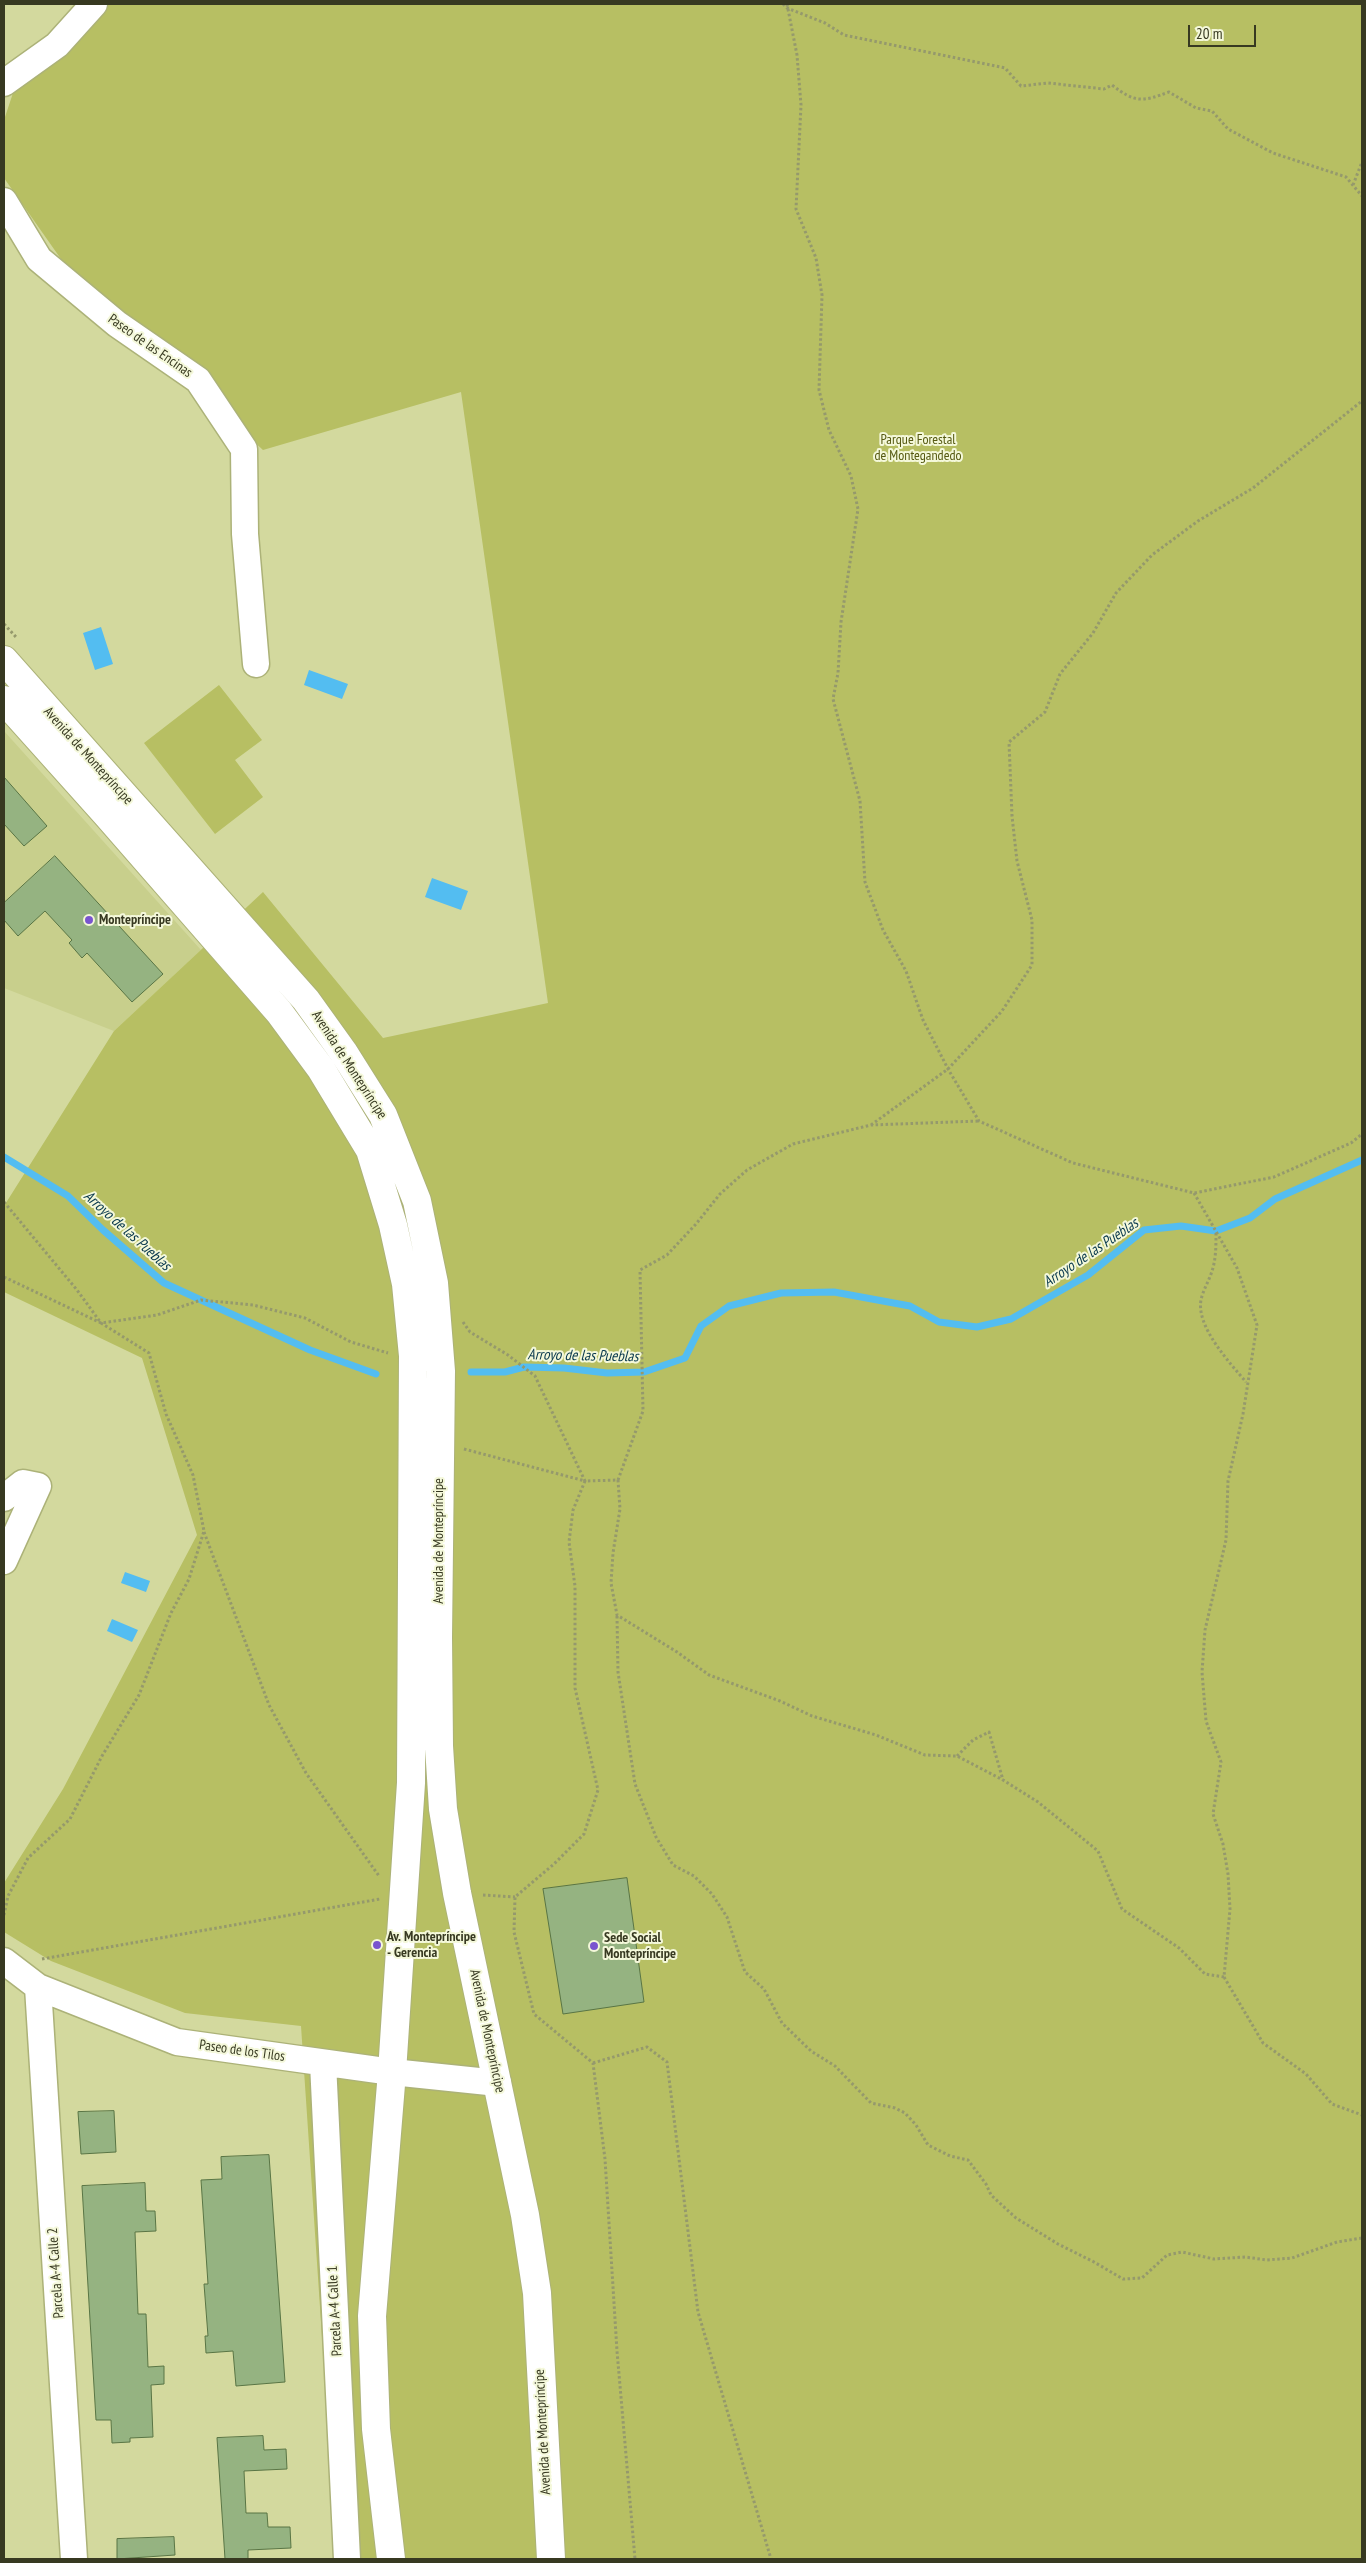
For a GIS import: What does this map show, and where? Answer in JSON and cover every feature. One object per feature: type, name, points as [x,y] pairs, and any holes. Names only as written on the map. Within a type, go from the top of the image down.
[{"type":"street","points":[[4,83],[57,45],[94,4]]},
{"type":"street","name":"Paseo de las Encinas","points":[[4,201],[39,259],[117,324],[198,380],[244,449],[245,534],[256,664]]},
{"type":"street","name":"Avenida de Montepríncipe","points":[[4,660],[306,1000],[344,1053],[383,1115],[417,1201],[434,1283],[441,1371],[439,1746],[447,1841],[525,2215],[536,2293],[551,2559]]},
{"type":"street","name":"Avenida de Montepríncipe","points":[[4,700],[279,1012],[321,1069],[370,1150],[393,1225],[406,1284],[413,1356],[411,1783],[399,1895],[399,1947],[392,2072],[372,2316],[376,2429],[391,2559]]},
{"type":"street","points":[[4,1498],[23,1484],[38,1486],[4,1561]]},
{"type":"street","name":"Paseo de los Tilos","points":[[7,1963],[38,1987],[177,2042],[392,2072],[498,2083]]},
{"type":"street","name":"Parcela A-4 Calle 2","points":[[38,1987],[74,2559]]},
{"type":"street","name":"Parcela A-4 Calle 1","points":[[322,2063],[347,2559]]},
{"type":"path","points":[[786,5],[825,23],[844,35],[1005,68],[1021,86],[1048,83],[1104,89],[1112,85],[1128,98],[1145,100],[1168,92],[1196,108],[1212,112],[1228,129],[1273,153],[1346,177],[1362,196]]},
{"type":"path","points":[[786,5],[797,55],[801,105],[796,209],[816,258],[822,295],[819,390],[829,430],[851,476],[858,509],[841,622],[838,673],[833,699],[860,801],[865,882],[883,930],[906,971],[923,1020],[948,1069],[979,1121]]},
{"type":"path","points":[[1353,185],[1362,162]]},
{"type":"path","points":[[871,1125],[948,1069],[1002,1011],[1032,965],[1032,920],[1017,861],[1012,816],[1009,742],[1045,712],[1060,674],[1093,633],[1116,593],[1152,555],[1198,522],[1254,488],[1362,400]]},
{"type":"path","points":[[1362,1134],[1350,1143],[1274,1177],[1194,1193],[1073,1163],[979,1121],[871,1125],[793,1144],[746,1170],[720,1194],[667,1255],[640,1270],[643,1411],[618,1480],[620,1509],[613,1553],[611,1583],[617,1615],[618,1672],[628,1749],[635,1784],[656,1837],[672,1865],[694,1876],[712,1894],[727,1917],[745,1972],[764,1989],[782,2023],[811,2051],[835,2066],[871,2103],[896,2108],[905,2113],[916,2125],[928,2145],[950,2156],[968,2160],[986,2184],[991,2195],[1016,2218],[1066,2249],[1094,2262],[1123,2279],[1142,2278],[1167,2255],[1182,2252],[1214,2259],[1245,2257],[1267,2260],[1292,2258],[1337,2242],[1362,2238]]},
{"type":"path","points":[[1194,1193],[1237,1268],[1257,1325],[1243,1414],[1228,1481],[1226,1540],[1205,1630],[1202,1672],[1206,1721],[1221,1762],[1214,1814],[1223,1844],[1228,1874],[1230,1908],[1224,1977],[1263,2043],[1306,2074],[1332,2104],[1362,2115]]},
{"type":"path","points":[[4,1202],[77,1290],[101,1323]]},
{"type":"path","points":[[1216,1231],[1217,1249],[1212,1270],[1201,1300],[1201,1317],[1223,1355],[1247,1383]]},
{"type":"path","points":[[4,1277],[101,1323],[149,1354],[166,1414],[194,1475],[204,1531],[269,1705],[306,1773],[399,1895],[7,1963]]},
{"type":"path","points":[[101,1323],[121,1318],[158,1315],[201,1300],[252,1305],[305,1318],[351,1342],[396,1355]]},
{"type":"path","points":[[457,1893],[515,1897],[554,1864],[584,1834],[598,1790],[575,1688],[575,1586],[568,1542],[572,1510],[585,1481],[535,1376],[508,1355],[470,1332],[460,1318]]},
{"type":"path","points":[[460,1448],[585,1481],[618,1480]]},
{"type":"path","points":[[4,1915],[8,1896],[28,1858],[70,1819],[102,1756],[139,1695],[171,1613],[189,1579],[204,1531]]},
{"type":"path","points":[[617,1615],[677,1652],[708,1675],[780,1701],[812,1716],[876,1735],[924,1755],[956,1756],[1004,1780],[1038,1802],[1098,1851],[1122,1909],[1179,1948],[1205,1974],[1224,1977]]},
{"type":"path","points":[[956,1756],[973,1740],[989,1732],[1004,1780]]},
{"type":"path","points":[[515,1897],[514,1932],[534,2014],[593,2063],[605,2159],[617,2350],[635,2559]]},
{"type":"path","points":[[593,2063],[648,2047],[667,2062],[698,2312],[771,2559]]},
{"type":"shaded area","name":"Montepríncipe","points":[[4,731],[201,950],[114,1031],[4,988]]},
{"type":"green space","name":"Parque Forestal de Montegandedo","points":[[100,4],[1362,4],[1362,2559],[337,2559],[301,2026],[185,2013],[51,1961],[4,1932],[4,1883],[63,1789],[197,1535],[142,1358],[4,1292],[4,1206],[114,1031],[263,892],[383,1038],[548,1003],[461,392],[263,450],[68,269],[4,178],[4,120],[15,87]]},
{"type":"green space","points":[[219,685],[262,740],[235,760],[263,797],[215,834],[144,743]]},
{"type":"water","points":[[101,627],[113,664],[95,670],[83,633]]},
{"type":"water","points":[[309,670],[348,684],[342,699],[304,685]]},
{"type":"water","points":[[432,878],[468,891],[461,910],[425,897]]},
{"type":"water","points":[[125,1572],[150,1581],[146,1592],[121,1583]]},
{"type":"water","points":[[112,1619],[138,1630],[132,1642],[107,1631]]},
{"type":"building","points":[[4,777],[47,826],[24,846],[4,824]]},
{"type":"building","points":[[55,856],[163,974],[132,1002],[87,953],[82,958],[69,943],[72,940],[45,911],[18,936],[4,920],[4,903]]},
{"type":"building","name":"Sede Social Montepríncipe","points":[[627,1878],[644,2002],[563,2014],[543,1889]]},
{"type":"building","points":[[114,2111],[116,2152],[81,2154],[78,2112]]},
{"type":"building","points":[[269,2155],[285,2382],[236,2386],[233,2351],[206,2353],[205,2336],[208,2336],[204,2284],[208,2284],[201,2180],[222,2179],[221,2157]]},
{"type":"building","points":[[145,2183],[146,2211],[155,2211],[156,2231],[135,2232],[138,2314],[146,2314],[148,2367],[164,2366],[164,2384],[151,2385],[153,2437],[130,2438],[130,2442],[112,2443],[111,2420],[96,2420],[82,2186]]},
{"type":"building","points":[[263,2436],[264,2450],[286,2449],[287,2469],[244,2471],[246,2513],[267,2513],[268,2527],[290,2527],[291,2548],[248,2550],[248,2559],[225,2559],[217,2438]]},
{"type":"building","points":[[174,2537],[175,2555],[117,2559],[117,2539]]},
{"type":"waterway","name":"Arroyo de las Pueblas","points":[[4,1157],[68,1196],[103,1230],[164,1283],[310,1350],[376,1374]]},
{"type":"waterway","name":"Arroyo de las Pueblas","points":[[471,1372],[505,1372],[524,1367],[564,1368],[607,1373],[644,1372],[685,1358],[701,1326],[729,1306],[781,1293],[834,1292],[910,1306],[939,1322],[977,1327],[1011,1319],[1088,1275],[1144,1230],[1181,1226],[1216,1231],[1250,1218],[1275,1199],[1362,1160]]},
{"type":"place","name":"Montepríncipe","points":[[89,920]]},
{"type":"place","name":"Av. Montepríncipe - Gerencia","points":[[377,1945]]},
{"type":"place","name":"Sede Social Montepríncipe","points":[[594,1946]]}]
